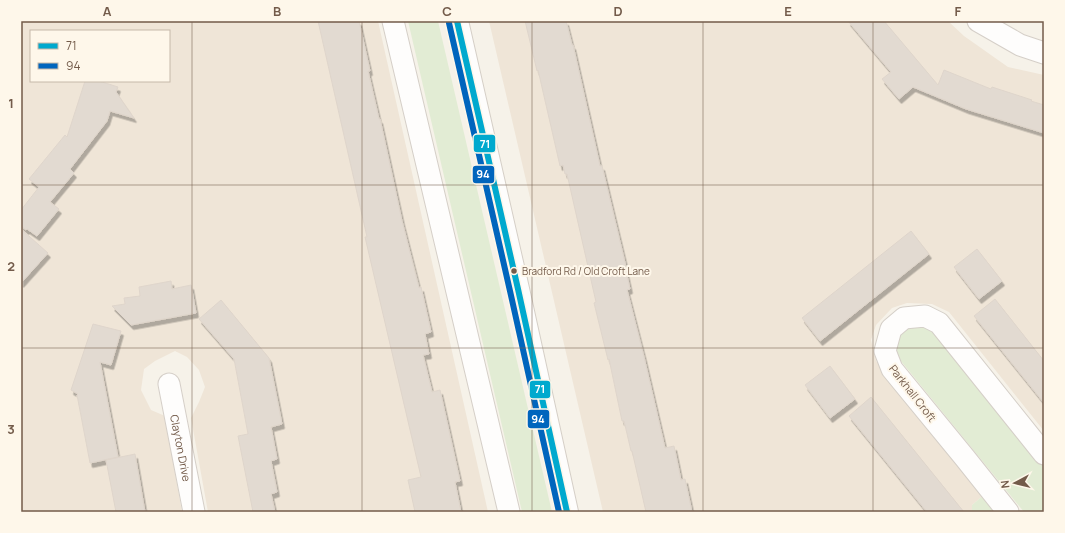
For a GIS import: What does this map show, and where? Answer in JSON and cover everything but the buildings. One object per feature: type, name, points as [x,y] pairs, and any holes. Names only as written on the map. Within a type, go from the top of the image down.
[{"type":"main road","points":[[457,21],[516,281],[566,512]]},
{"type":"street","points":[[393,21],[509,512]]},
{"type":"street","points":[[981,22],[1020,45],[1044,53]]},
{"type":"street","name":"Parkhall Croft","points":[[1008,512],[892,369],[885,351],[891,329],[904,318],[925,316],[939,323],[1044,454]]},
{"type":"street","name":"Clayton Drive","points":[[170,384],[194,512]]},
{"type":"shaded area","points":[[21,21],[378,21],[488,512],[208,512],[191,418],[205,387],[199,370],[187,357],[175,351],[155,361],[144,369],[141,390],[151,410],[165,416],[182,512],[21,512]]},
{"type":"shaded area","points":[[489,21],[948,21],[964,36],[1008,67],[1044,75],[1044,431],[949,312],[932,304],[907,303],[892,308],[876,325],[871,340],[876,361],[985,494],[972,505],[972,512],[603,512]]},
{"type":"green space","points":[[408,21],[438,21],[552,512],[522,512]]},
{"type":"green space","points":[[906,327],[932,327],[1044,464],[1044,512],[1024,512],[896,355],[896,340]]},
{"type":"green space","points":[[985,494],[999,512],[972,512],[972,505]]},
{"type":"transit line","name":"71","points":[[457,21],[567,512]]},
{"type":"transit line","name":"94","points":[[449,23],[559,512]]},
{"type":"place","name":"Bradford Rd / Old Croft Lane","points":[[514,271]]}]
